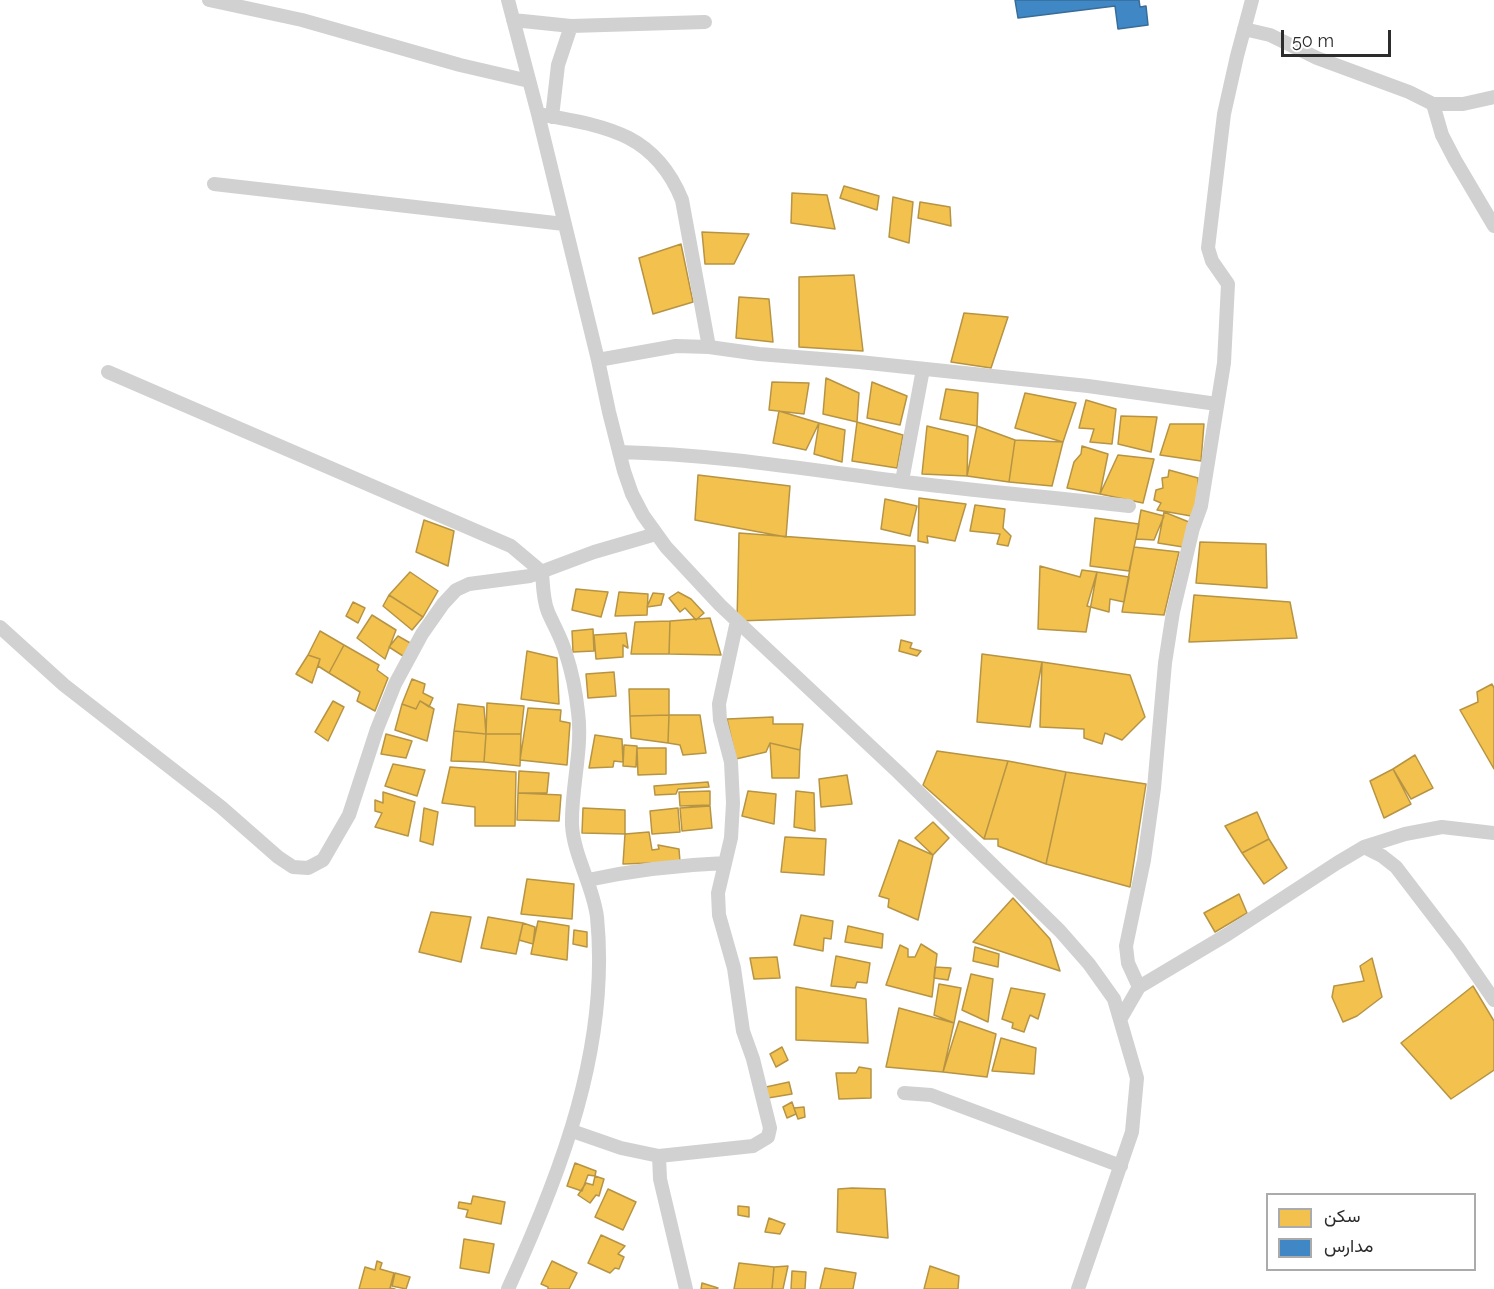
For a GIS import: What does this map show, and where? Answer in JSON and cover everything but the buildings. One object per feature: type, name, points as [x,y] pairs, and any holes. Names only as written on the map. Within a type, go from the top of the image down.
[{"type":"street","points":[[208,0],[302,21],[501,76],[529,81]]},
{"type":"street","points":[[508,0],[538,114],[619,452],[632,494],[643,515],[674,555],[737,621],[899,773],[1060,931],[1089,964],[1114,999],[1137,1078],[1132,1132],[1078,1289]]},
{"type":"street","points":[[1139,987],[1128,963],[1126,946],[1144,860],[1154,788],[1165,663],[1173,612],[1193,528],[1201,507],[1224,363],[1228,284],[1212,261],[1208,248],[1224,114],[1252,0]]},
{"type":"street","points":[[513,20],[571,26],[705,22]]},
{"type":"street","points":[[552,117],[558,65],[571,26]]},
{"type":"street","points":[[1244,28],[1270,35],[1317,58],[1409,92],[1432,104],[1463,104],[1494,98]]},
{"type":"street","points":[[1432,104],[1442,135],[1494,226]]},
{"type":"street","points":[[538,114],[599,126],[622,134],[654,154],[674,180],[682,200],[710,346]]},
{"type":"street","points":[[214,184],[564,224]]},
{"type":"street","points":[[598,360],[676,346],[710,346],[759,354],[1088,386],[1217,404]]},
{"type":"street","points":[[903,481],[923,369]]},
{"type":"street","points":[[108,372],[511,546],[542,572],[547,610],[559,633],[567,656],[578,712],[580,746],[572,800],[572,828],[597,918],[597,998],[590,1058],[572,1131],[531,1239],[508,1289]]},
{"type":"street","points":[[619,452],[721,459],[1129,506]]},
{"type":"street","points":[[0,627],[64,685],[221,807],[278,857],[293,867],[308,868],[323,860],[350,815],[377,729],[395,684],[422,634],[456,590],[469,584],[512,579],[542,572],[594,552],[656,534]]},
{"type":"street","points":[[572,1131],[621,1148],[659,1156],[753,1146],[768,1137],[770,1128],[753,1059],[743,1031],[734,968],[719,915],[718,892],[731,838],[733,803],[731,762],[720,720],[719,704],[737,621]]},
{"type":"street","points":[[1121,1018],[1139,987],[1228,934],[1364,847],[1405,834],[1442,827],[1494,833]]},
{"type":"street","points":[[1364,847],[1382,856],[1396,867],[1458,948],[1494,1000]]},
{"type":"street","points":[[588,880],[630,871],[726,863]]},
{"type":"street","points":[[904,1093],[931,1095],[976,1110],[1121,1166]]},
{"type":"street","points":[[659,1156],[660,1179],[686,1289]]}]
